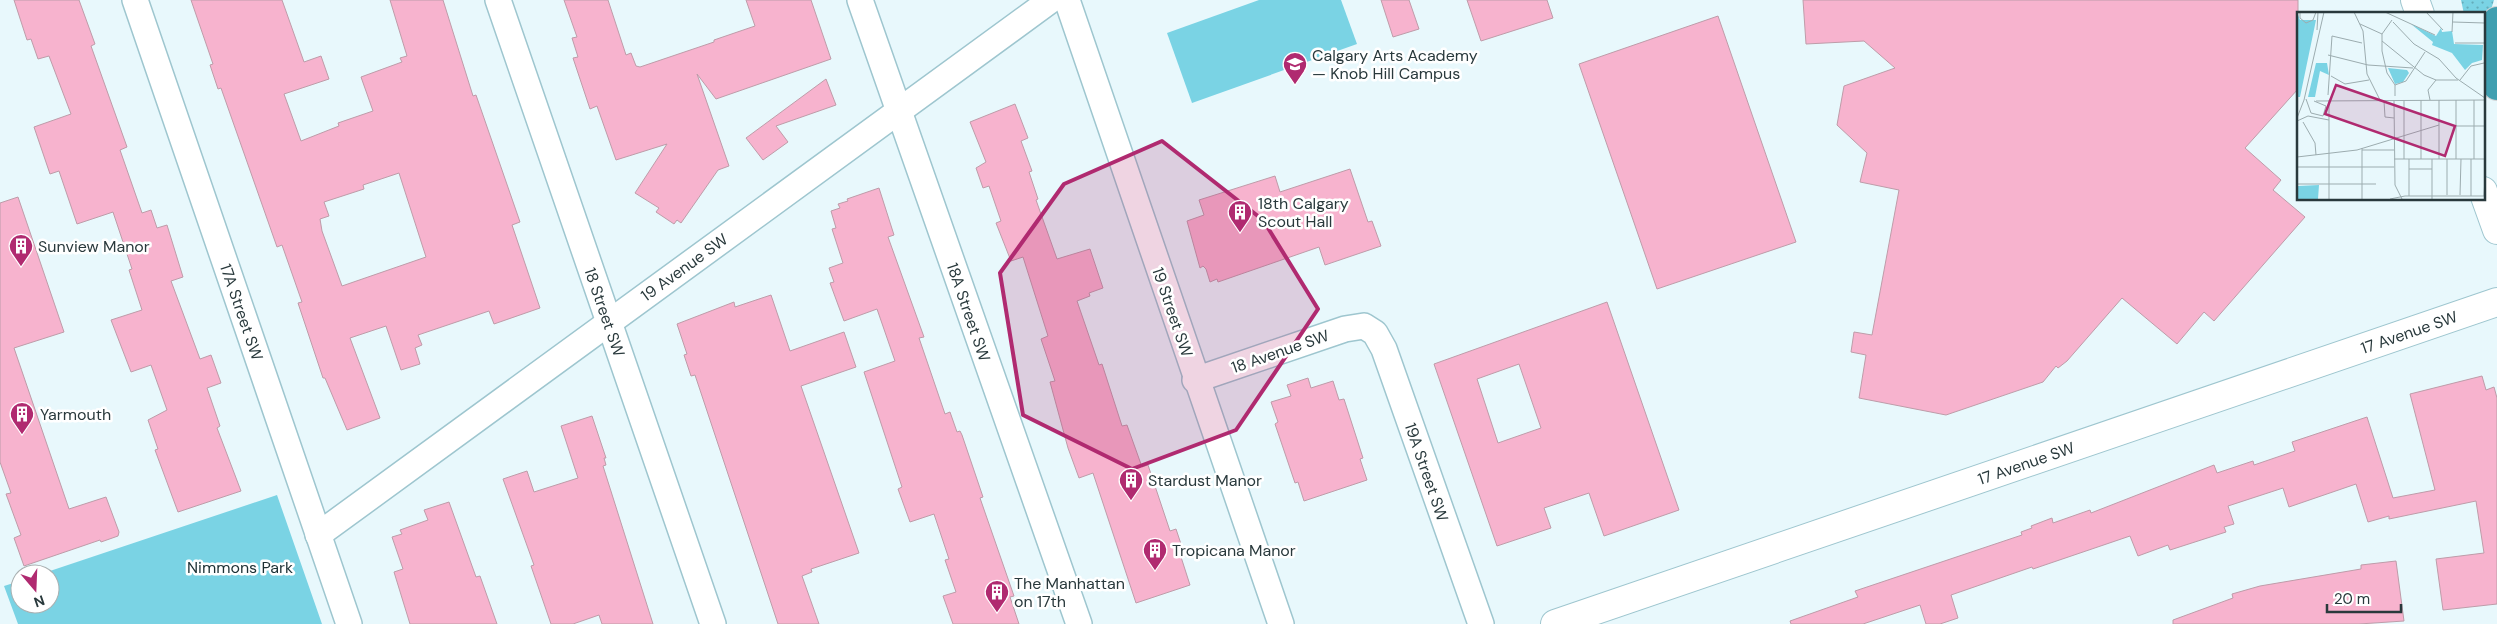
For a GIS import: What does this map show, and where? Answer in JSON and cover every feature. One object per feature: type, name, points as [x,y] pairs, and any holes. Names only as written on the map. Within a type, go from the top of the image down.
[{"type":"highway","points":[[2497,21],[2494,79],[2497,86]]},
{"type":"main road","points":[[2415,0],[2419,12]]},
{"type":"main road","points":[[2484,194],[2497,230]]},
{"type":"main road","name":"17 Avenue SW","points":[[1565,623],[2497,302]]},
{"type":"street","name":"17A Street SW","points":[[134,0],[349,624]]},
{"type":"street","name":"18 Street SW","points":[[498,0],[713,624]]},
{"type":"street","name":"18A Street SW","points":[[860,0],[1079,624]]},
{"type":"street","name":"19 Avenue SW","points":[[318,535],[1051,0]]},
{"type":"street","name":"19 Street SW","points":[[1067,0],[1281,624]]},
{"type":"street","name":"18 Avenue SW","points":[[1196,380],[1344,329],[1364,326]]},
{"type":"street","name":"19A Street SW","points":[[1364,326],[1375,334],[1384,349],[1481,624]]},
{"type":"highlighted area","points":[[1162,141],[1263,220],[1318,309],[1236,430],[1132,469],[1023,415],[1000,273],[1064,184]]},
{"type":"green space","points":[[1259,0],[1341,0],[1357,44],[1192,103],[1167,33]]},
{"type":"green space","points":[[2461,0],[2494,0],[2484,33],[2484,12],[2464,12]]},
{"type":"green space","name":"Nimmons Park","points":[[277,495],[322,624],[18,624],[14,614],[60,614],[60,568]]},
{"type":"green space","name":"Nimmons Park","points":[[10,584],[10,602],[4,586]]},
{"type":"building","points":[[14,0],[79,0],[95,44],[91,46],[127,147],[120,150],[142,213],[151,210],[157,228],[167,225],[183,277],[171,281],[200,359],[211,355],[221,383],[207,388],[220,426],[217,428],[241,491],[178,512],[155,450],[158,449],[148,420],[167,410],[151,365],[131,372],[111,320],[142,310],[129,270],[132,269],[113,212],[77,224],[59,171],[50,174],[34,127],[71,114],[49,56],[38,59],[31,39],[27,40]]},
{"type":"building","points":[[191,0],[282,0],[304,62],[321,56],[329,79],[284,94],[301,141],[339,126],[338,123],[373,111],[361,77],[402,62],[400,58],[407,56],[390,0],[443,0],[473,96],[476,95],[520,222],[512,225],[540,308],[494,324],[489,311],[418,335],[422,345],[415,348],[420,364],[401,370],[386,326],[350,338],[380,418],[347,430],[325,378],[323,378],[298,303],[302,302],[282,245],[277,247],[221,88],[218,89],[210,65],[213,64]],"holes":[[[399,173],[426,257],[342,286],[322,231],[320,219],[329,216],[324,202],[364,189],[363,185]]]},
{"type":"building","points":[[564,0],[608,0],[626,55],[631,53],[636,66],[640,67],[755,26],[746,0],[811,0],[831,59],[716,99],[697,74],[729,166],[718,170],[681,223],[677,220],[674,224],[656,212],[659,208],[635,193],[667,144],[616,160],[597,106],[590,109],[573,58],[578,57],[572,38],[577,37]]},
{"type":"building","points":[[1381,0],[1409,0],[1419,29],[1393,37]]},
{"type":"building","points":[[1467,0],[1547,0],[1553,18],[1481,41]]},
{"type":"building","points":[[1803,0],[2298,0],[2297,90],[2245,148],[2281,180],[2273,190],[2305,217],[2214,321],[2204,312],[2177,344],[2122,298],[2067,361],[2058,368],[2056,366],[2043,382],[1946,415],[1859,398],[1866,355],[1851,352],[1854,332],[1872,335],[1899,190],[1860,182],[1867,153],[1837,125],[1844,86],[1895,68],[1864,41],[1806,44]]},
{"type":"building","points":[[1718,16],[1796,242],[1657,289],[1579,64]]},
{"type":"building","points":[[826,79],[836,105],[776,126],[788,142],[763,160],[746,138]]},
{"type":"building","points":[[1015,104],[1028,138],[1021,141],[1032,171],[1029,172],[1038,199],[1036,200],[1057,259],[1090,249],[1103,288],[1089,293],[1090,296],[1077,301],[1099,365],[1102,364],[1122,426],[1127,425],[1142,467],[1148,465],[1170,531],[1176,529],[1185,556],[1181,557],[1190,585],[1136,603],[1093,473],[1079,478],[1068,448],[1050,382],[1055,381],[1041,339],[1048,336],[1023,257],[1011,261],[996,223],[1001,221],[989,186],[983,188],[976,168],[986,162],[970,122]]},
{"type":"building","points":[[1350,169],[1368,222],[1372,221],[1381,246],[1325,265],[1319,247],[1218,282],[1217,279],[1210,282],[1206,269],[1203,266],[1200,268],[1187,221],[1204,215],[1199,200],[1275,176],[1280,192]]},
{"type":"building","points":[[879,188],[894,235],[888,237],[924,337],[919,338],[945,414],[950,412],[957,432],[960,431],[962,435],[983,497],[980,498],[1014,596],[1010,597],[1019,624],[953,624],[943,596],[956,592],[945,560],[949,559],[934,514],[910,522],[898,489],[902,487],[864,372],[895,361],[877,309],[844,321],[830,283],[834,282],[829,268],[843,263],[832,229],[836,228],[831,211],[840,208],[838,204],[848,201],[847,199]]},
{"type":"building","points":[[18,197],[64,332],[14,348],[69,509],[106,497],[119,532],[118,536],[101,542],[100,540],[30,564],[23,564],[14,538],[21,535],[6,494],[11,493],[0,462],[0,203]]},
{"type":"building","points":[[771,295],[790,351],[844,332],[856,367],[801,386],[859,553],[811,569],[812,572],[802,576],[819,624],[778,624],[695,375],[691,376],[684,355],[687,354],[677,324],[734,302],[735,307]]},
{"type":"building","points":[[1607,302],[1679,510],[1604,536],[1589,493],[1544,508],[1551,528],[1497,546],[1434,364]],"holes":[[[1519,364],[1541,428],[1498,443],[1477,379]]]},
{"type":"building","points":[[2482,376],[2486,390],[2494,387],[2497,398],[2497,604],[2443,610],[2436,559],[2484,553],[2476,501],[2389,519],[2389,516],[2368,522],[2356,484],[2289,507],[2283,488],[2228,506],[2234,524],[2224,527],[2226,532],[2170,550],[2168,545],[2138,556],[2130,536],[2033,569],[2032,567],[1951,595],[1958,618],[1940,624],[1926,624],[1920,605],[1863,624],[1791,624],[1790,621],[1858,597],[1855,591],[2022,535],[2021,532],[2032,528],[2031,526],[2052,518],[2053,523],[2090,510],[2091,513],[2214,465],[2217,473],[2253,461],[2254,465],[2295,451],[2292,442],[2367,417],[2393,498],[2435,490],[2410,394]]},
{"type":"building","points":[[1308,378],[1311,388],[1333,381],[1339,400],[1344,399],[1363,458],[1360,459],[1367,480],[1304,501],[1298,482],[1295,483],[1275,424],[1278,422],[1271,402],[1291,396],[1287,385]]},
{"type":"building","points":[[592,416],[606,458],[604,458],[606,465],[603,466],[653,624],[602,624],[599,615],[573,624],[551,624],[531,566],[534,565],[503,479],[527,471],[534,492],[578,478],[561,426]]},
{"type":"building","points":[[449,502],[476,577],[480,576],[497,624],[410,624],[394,572],[403,569],[392,537],[402,534],[400,530],[428,520],[424,510]]},
{"type":"building","points":[[2396,561],[2404,621],[2359,624],[2173,624],[2173,620],[2233,598],[2232,594],[2260,586],[2361,569],[2361,565]]},
{"type":"place","name":"Calgary Arts Academy — Knob Hill Campus","points":[[1295,85]]},
{"type":"place","name":"18th Calgary Scout Hall","points":[[1240,233]]},
{"type":"place","name":"Sunview Manor","points":[[21,267]]},
{"type":"place","name":"Yarmouth","points":[[22,435]]},
{"type":"place","name":"Stardust Manor","points":[[1131,501]]},
{"type":"place","name":"Tropicana Manor","points":[[1155,571]]},
{"type":"place","name":"The Manhattan on 17th","points":[[997,613]]}]
